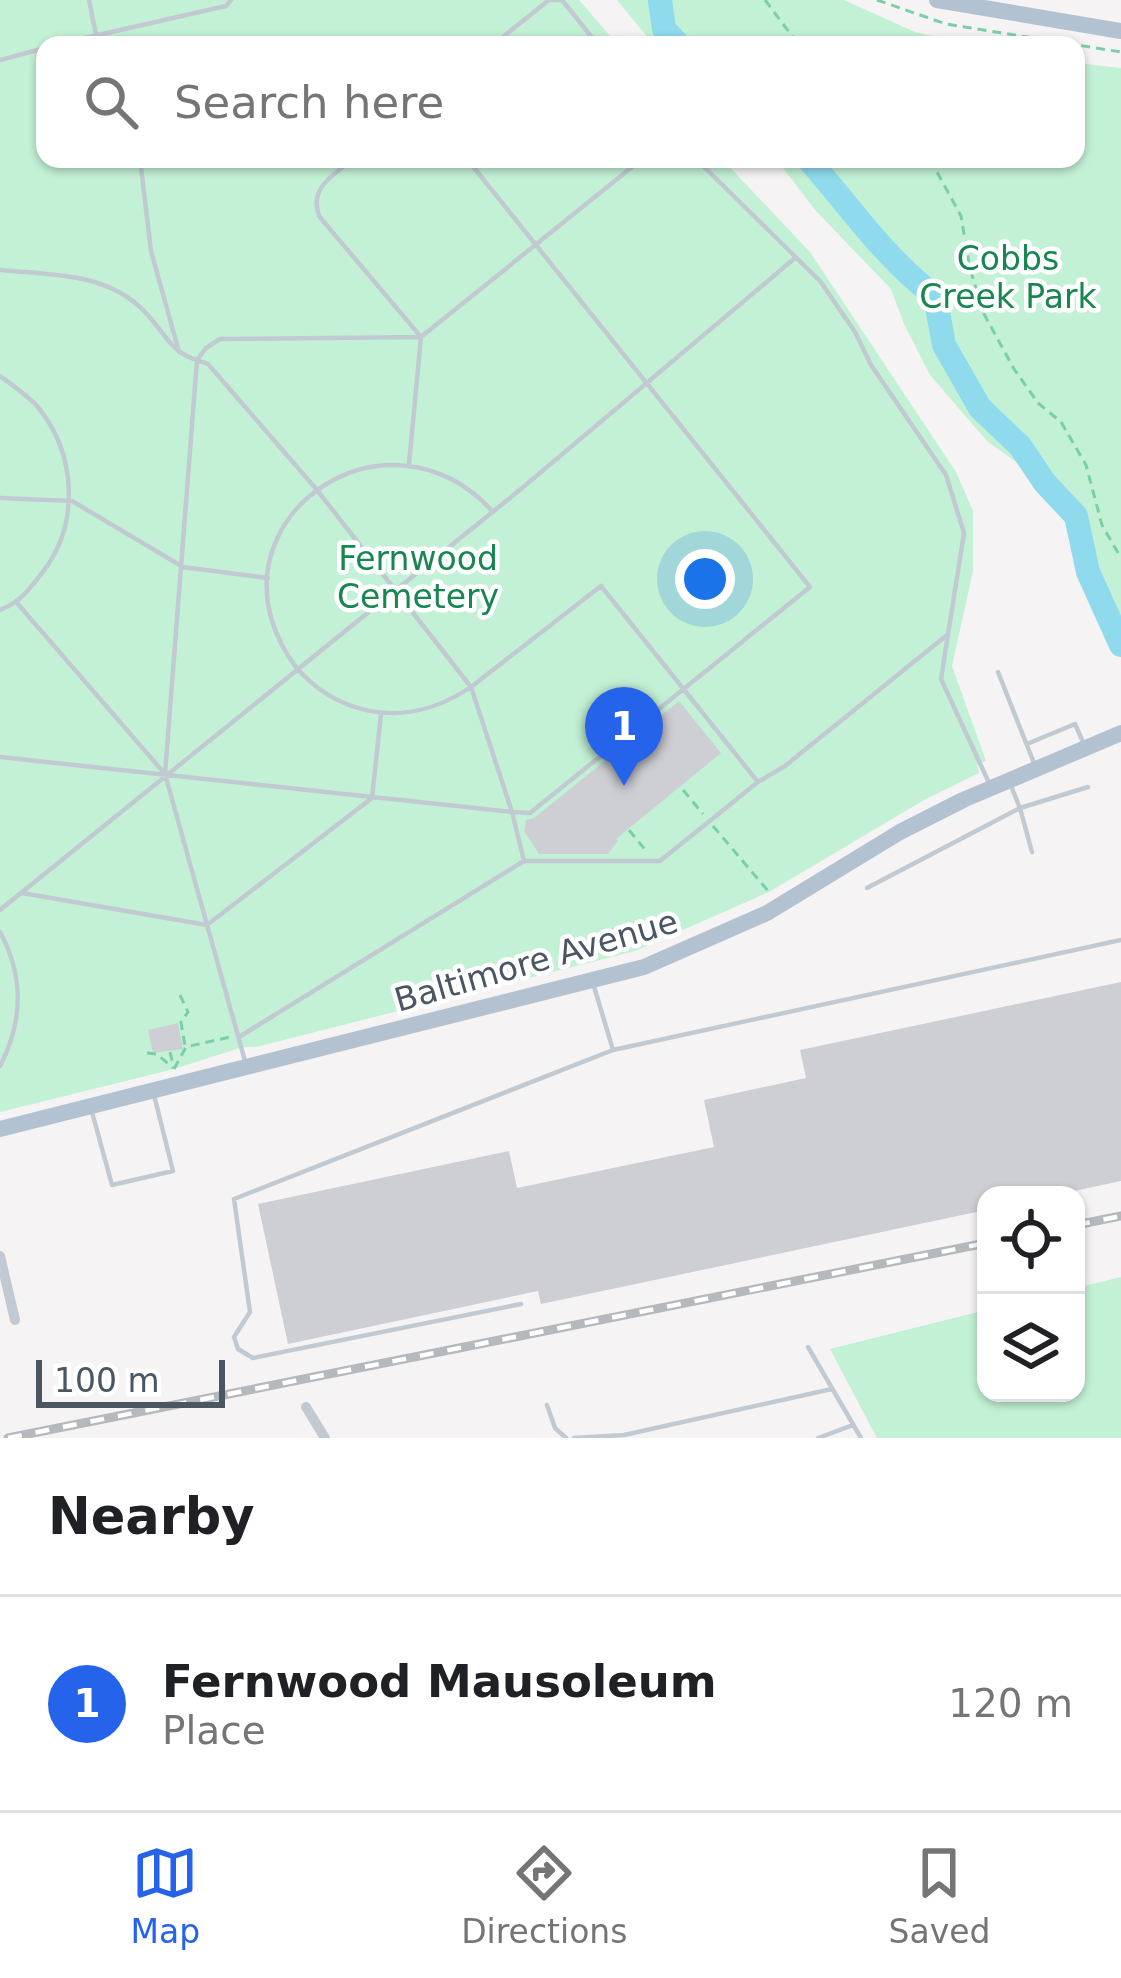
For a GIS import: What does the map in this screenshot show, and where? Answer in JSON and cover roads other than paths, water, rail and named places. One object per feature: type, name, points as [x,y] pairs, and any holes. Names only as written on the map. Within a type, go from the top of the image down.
[{"type":"main road","points":[[937,0],[990,5],[1121,31]]},
{"type":"main road","name":"Baltimore Avenue","points":[[0,1129],[644,968],[734,930],[901,832],[1121,733]]},
{"type":"street","points":[[0,1256],[16,1321]]},
{"type":"street","points":[[305,1407],[325,1438]]},
{"type":"lane","points":[[89,0],[94,34]]},
{"type":"lane","points":[[87,36],[226,6],[231,0]]},
{"type":"lane","points":[[505,36],[549,0],[561,0],[591,36]]},
{"type":"lane","points":[[0,60],[36,50]]},
{"type":"lane","points":[[141,168],[151,251],[179,352]]},
{"type":"lane","points":[[342,168],[319,187],[315,204],[319,216],[421,337],[409,464]]},
{"type":"lane","points":[[0,757],[530,813],[810,587],[474,168]]},
{"type":"lane","points":[[246,1069],[165,774],[197,361],[220,339],[421,337],[631,168]]},
{"type":"lane","points":[[705,168],[834,301],[946,475],[964,533],[941,680],[1000,784],[1020,808],[1031,852]]},
{"type":"lane","points":[[0,910],[648,385],[795,258]]},
{"type":"lane","points":[[0,269],[100,282],[143,310],[179,352],[208,364],[316,490],[471,687],[524,861]]},
{"type":"lane","points":[[0,376],[37,406],[57,438],[72,501],[52,561],[17,603],[0,610]]},
{"type":"lane","points":[[493,512],[447,475],[409,464],[360,468],[316,490],[283,529],[268,578],[278,637],[299,671],[345,704],[382,713],[438,705],[471,687],[601,586],[758,782]]},
{"type":"lane","points":[[0,498],[72,501],[183,567],[268,578]]},
{"type":"lane","points":[[17,603],[165,774]]},
{"type":"lane","points":[[237,1036],[524,861],[655,861],[785,766],[950,632]]},
{"type":"lane","points":[[998,672],[1036,768]]},
{"type":"lane","points":[[22,893],[206,925],[372,798],[382,713]]},
{"type":"lane","points":[[1027,744],[1075,724],[1085,748]]},
{"type":"lane","points":[[867,888],[1020,808],[1088,787]]},
{"type":"lane","points":[[0,932],[16,973],[18,997],[13,1036],[0,1066]]},
{"type":"lane","points":[[521,1304],[253,1358],[238,1349],[234,1337],[250,1312],[234,1198],[613,1050],[1121,940]]},
{"type":"lane","points":[[593,983],[613,1050]]},
{"type":"lane","points":[[91,1106],[112,1185],[173,1171],[153,1091]]},
{"type":"lane","points":[[808,1347],[861,1438]]},
{"type":"lane","points":[[547,1405],[555,1428],[570,1438],[623,1436],[832,1389]]},
{"type":"lane","points":[[818,1438],[854,1425]]},
{"type":"waterway","points":[[660,0],[664,29],[671,36]]},
{"type":"waterway","points":[[816,168],[884,249],[935,296],[944,345],[980,408],[1020,446],[1076,516],[1088,572],[1121,645]]},
{"type":"railway","points":[[1085,1223],[1121,1216]]},
{"type":"railway","points":[[8,1438],[977,1245]]},
{"type":"place","name":"Fernwood Mausoleum","points":[[624,786]]},
{"type":"park label","name":"Cobbs Creek Park","points":[[1008,277]]},
{"type":"park label","name":"Fernwood Cemetery","points":[[418,577]]}]
